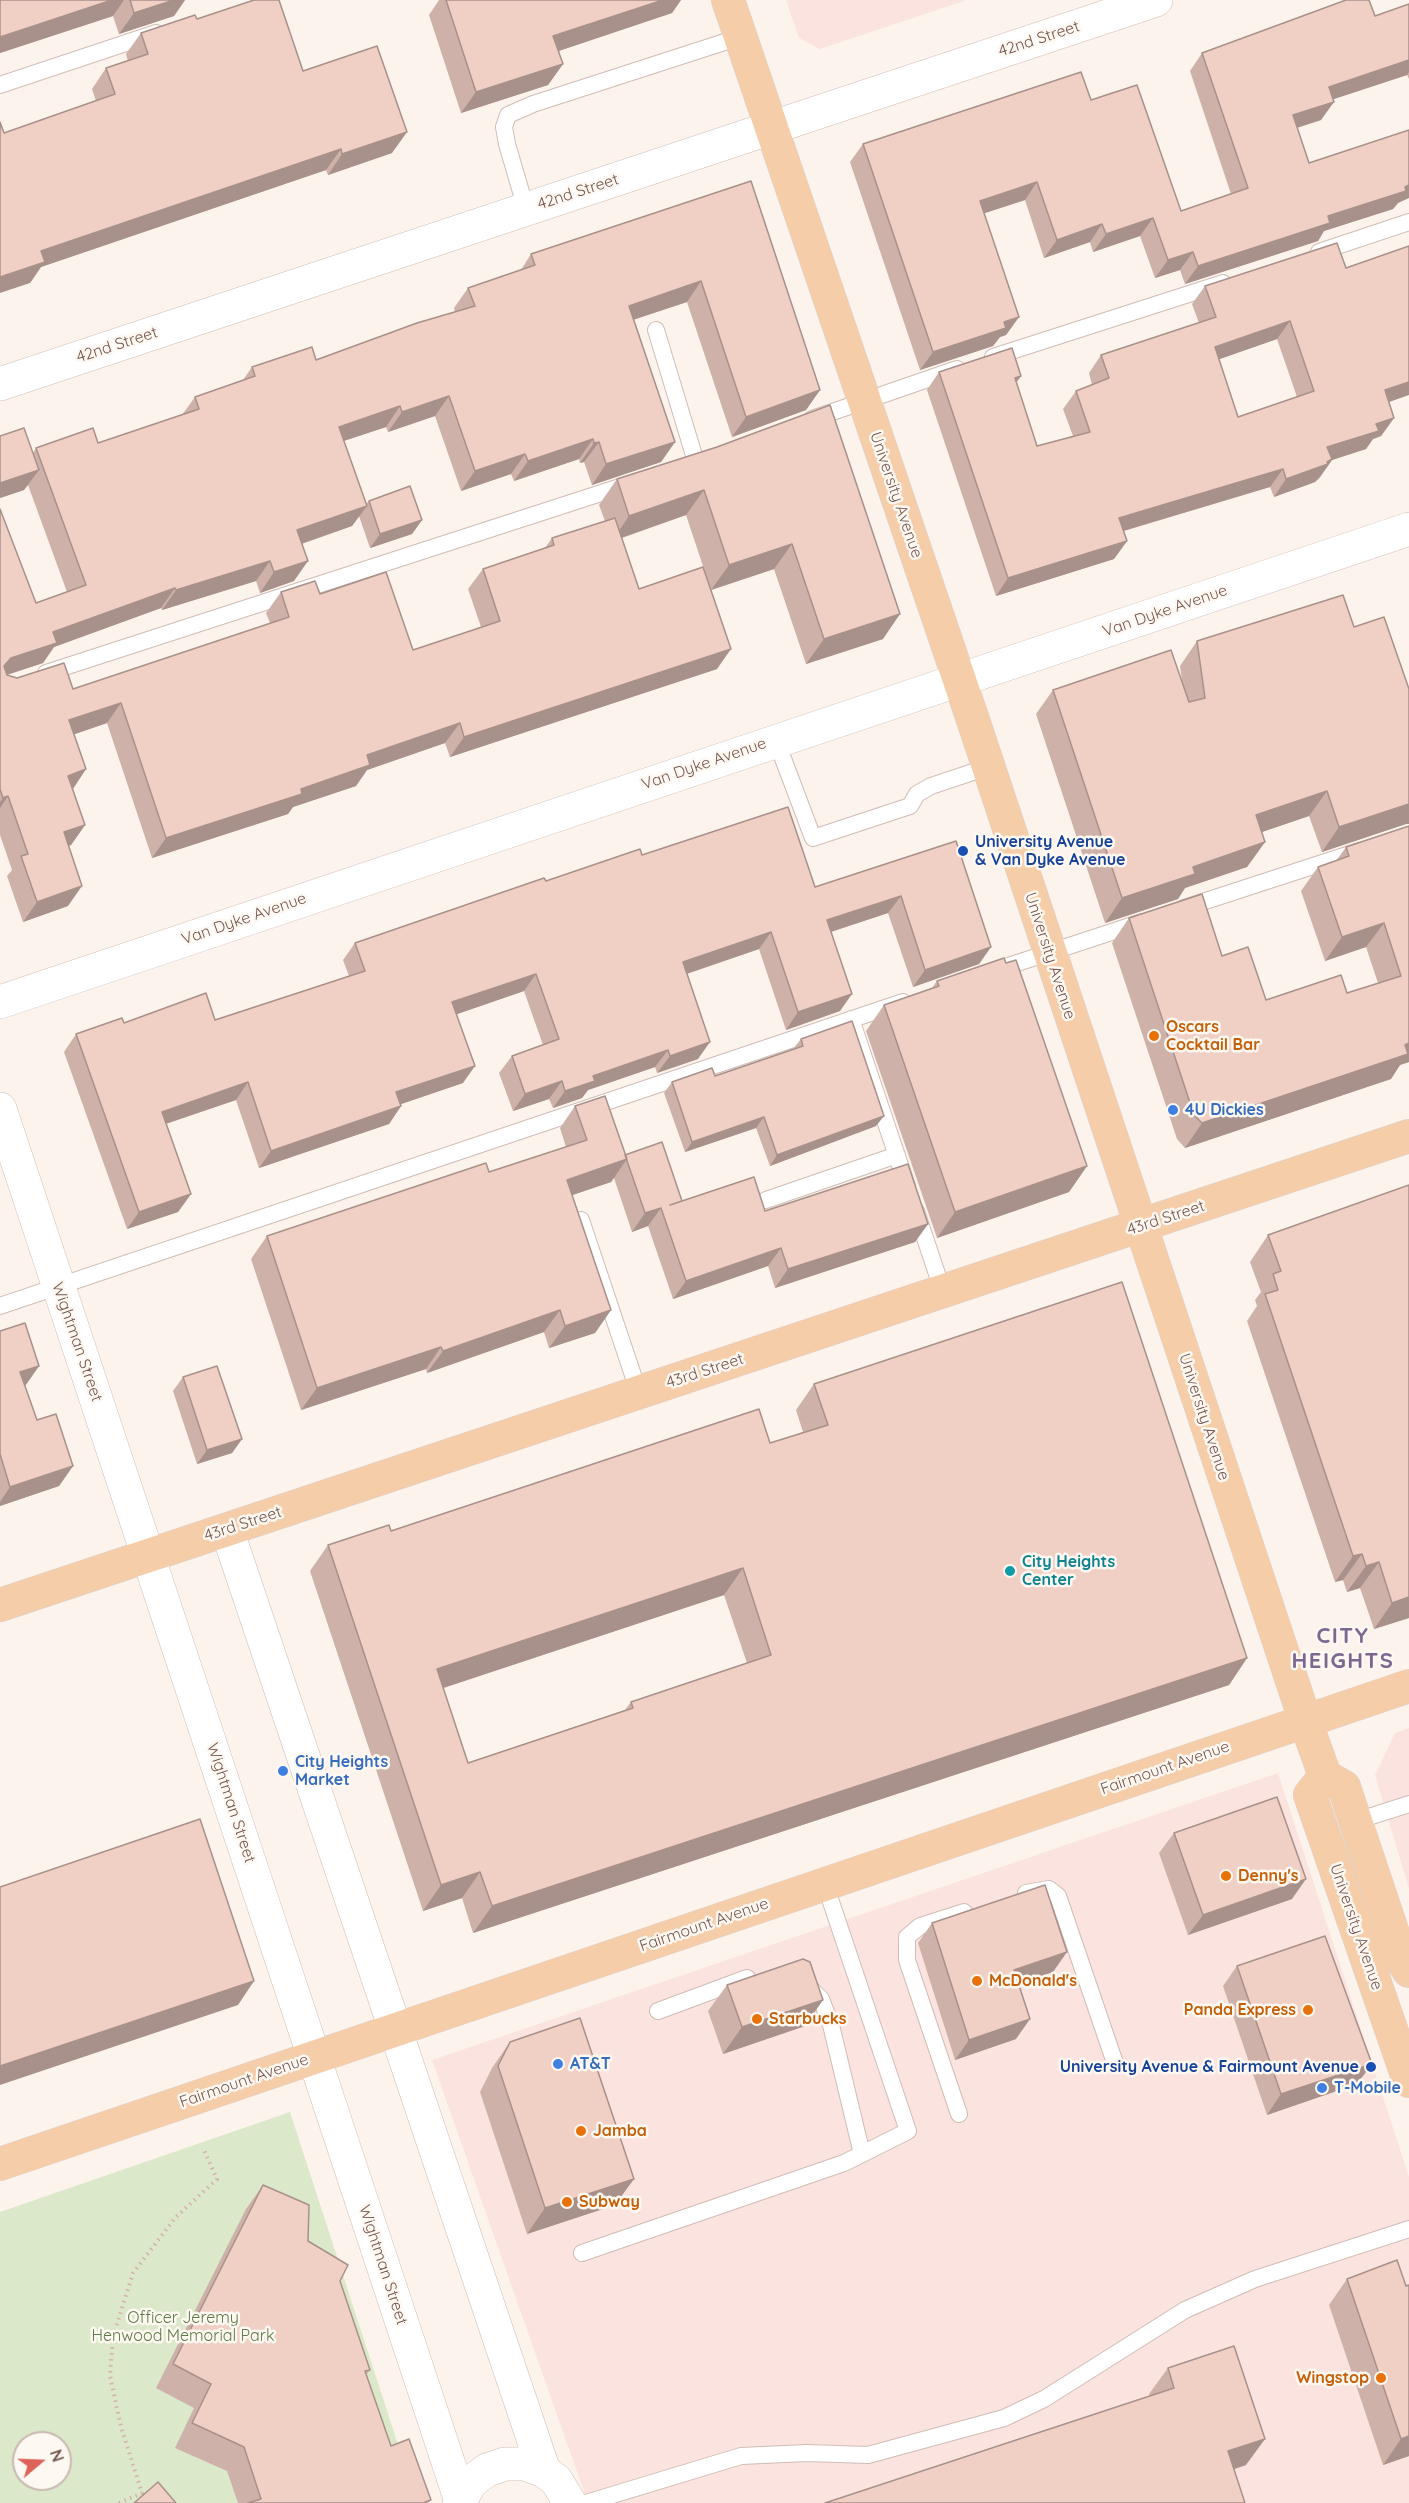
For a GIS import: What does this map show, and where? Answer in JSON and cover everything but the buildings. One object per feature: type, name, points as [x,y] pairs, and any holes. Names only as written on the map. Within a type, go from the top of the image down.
[{"type":"main road","name":"University Avenue","points":[[728,0],[988,767],[1305,1720],[1325,1776],[1344,1787],[1406,1963]]},
{"type":"main road","name":"43rd Street","points":[[0,1605],[1409,1136]]},
{"type":"main road","name":"Fairmount Avenue","points":[[0,2163],[1409,1686]]},
{"type":"main road","name":"University Avenue","points":[[1325,1776],[1310,1795],[1409,2081]]},
{"type":"street","name":"42nd Street","points":[[0,384],[1156,0]]},
{"type":"street","name":"Van Dyke Avenue","points":[[0,1002],[958,678],[1409,529]]},
{"type":"street","name":"Wightman Street","points":[[0,1108],[150,1555],[459,2500]]},
{"type":"street","points":[[227,1530],[544,2471],[556,2480],[570,2503]]},
{"type":"street","name":"Wightman Street","points":[[459,2500],[471,2482],[487,2470],[505,2464],[525,2464],[544,2471]]},
{"type":"lane","points":[[0,85],[167,30]]},
{"type":"lane","points":[[526,209],[507,144],[504,127],[508,115],[533,104],[740,37]]},
{"type":"lane","points":[[1307,255],[1409,222]]},
{"type":"lane","points":[[796,425],[863,400],[1238,278]]},
{"type":"lane","points":[[656,330],[696,462]]},
{"type":"lane","points":[[34,677],[650,477]]},
{"type":"lane","points":[[776,740],[813,838],[910,806],[917,794],[931,786],[988,767]]},
{"type":"lane","points":[[981,975],[1375,846]]},
{"type":"lane","points":[[0,1306],[916,997]]},
{"type":"lane","points":[[851,1019],[943,1292]]},
{"type":"lane","points":[[766,1200],[897,1155]]},
{"type":"lane","points":[[581,1220],[639,1393]]},
{"type":"lane","points":[[1356,1821],[1409,1804]]},
{"type":"lane","points":[[582,2253],[819,2172],[908,2131],[825,1884]]},
{"type":"lane","points":[[1011,1898],[1048,1889],[1058,1896],[1115,2063]]},
{"type":"lane","points":[[959,2114],[907,1960],[907,1937],[920,1926],[977,1908]]},
{"type":"lane","points":[[658,2011],[760,1976]]},
{"type":"lane","points":[[796,1979],[804,1982],[821,2000],[831,2025],[862,2154]]},
{"type":"lane","points":[[586,2503],[741,2456],[807,2453],[868,2455],[1004,2418],[1044,2399],[1185,2310],[1255,2280],[1409,2229]]},
{"type":"path","points":[[119,2503],[142,2493],[121,2427],[110,2376],[112,2337],[132,2273],[176,2218],[217,2180],[204,2150]]},
{"type":"shaded area","points":[[786,0],[964,1],[820,49],[799,38]]},
{"type":"shaded area","points":[[1409,1728],[1409,1889],[1375,1775],[1395,1733]]},
{"type":"shaded area","points":[[1278,1773],[1409,2177],[1409,2503],[588,2503],[432,2060]]},
{"type":"green space","name":"Officer Jeremy Henwood Memorial Park","points":[[290,2112],[417,2503],[0,2503],[0,2212]]},
{"type":"place","name":"University Avenue & Van Dyke Avenue","points":[[963,851]]},
{"type":"place","name":"Oscars Cocktail Bar","points":[[1154,1036]]},
{"type":"place","name":"4U Dickies","points":[[1173,1110]]},
{"type":"place","name":"City Heights Center","points":[[1010,1571]]},
{"type":"place","name":"City Heights Market","points":[[283,1771]]},
{"type":"place","name":"Denny's","points":[[1226,1876]]},
{"type":"place","name":"McDonald's","points":[[977,1981]]},
{"type":"place","name":"Panda Express","points":[[1308,2010]]},
{"type":"place","name":"Starbucks","points":[[757,2019]]},
{"type":"place","name":"AT&T","points":[[558,2064]]},
{"type":"place","name":"University Avenue & Fairmount Avenue","points":[[1371,2067]]},
{"type":"place","name":"T-Mobile","points":[[1322,2088]]},
{"type":"place","name":"Jamba","points":[[581,2131]]},
{"type":"place","name":"Subway","points":[[567,2202]]},
{"type":"place","name":"Wingstop","points":[[1381,2378]]},
{"type":"district","name":"CITY HEIGHTS","points":[[1343,1649]]}]
